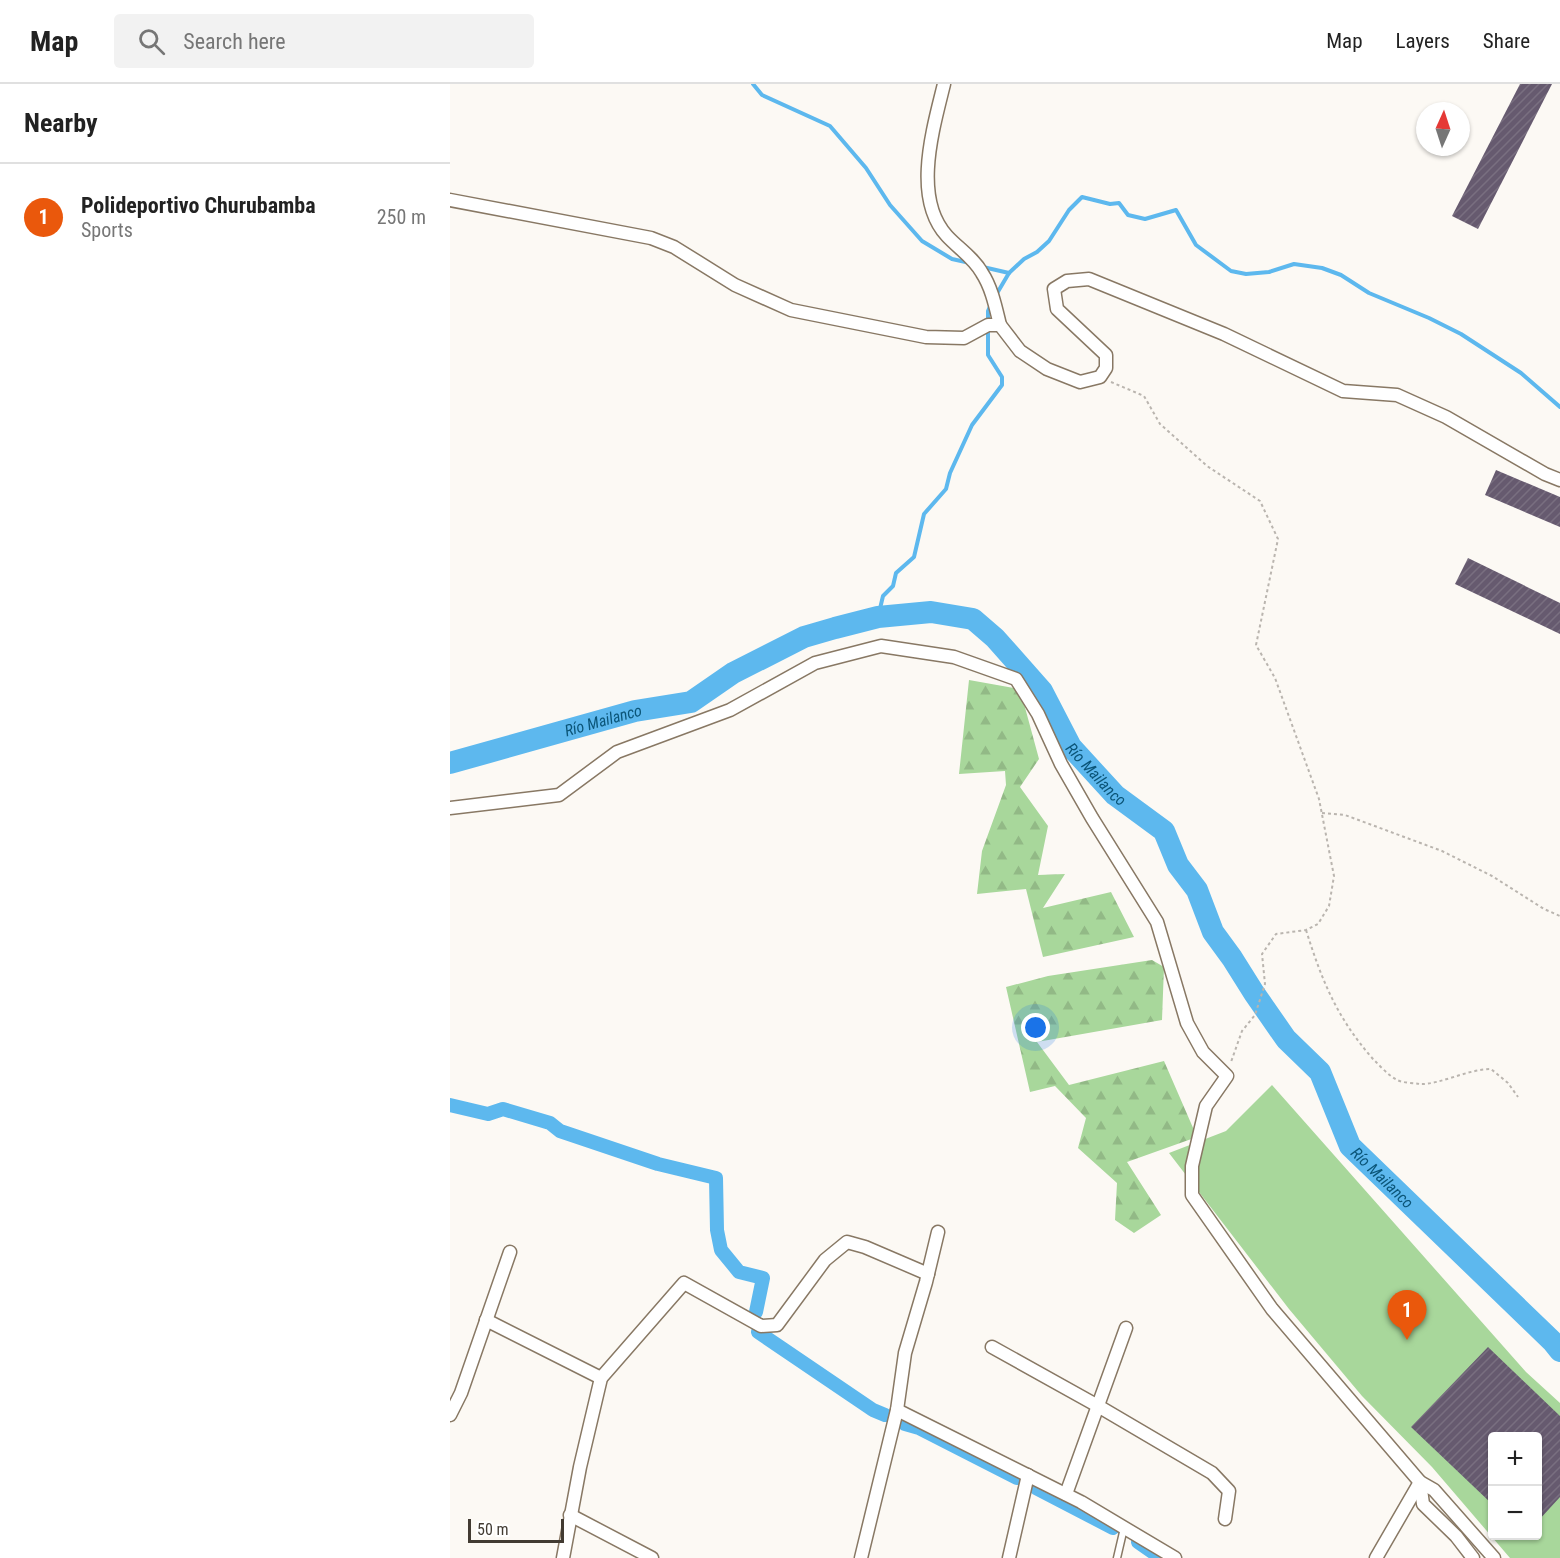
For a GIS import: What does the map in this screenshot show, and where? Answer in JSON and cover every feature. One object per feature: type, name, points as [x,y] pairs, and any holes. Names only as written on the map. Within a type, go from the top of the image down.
[{"type":"street","points":[[944,84],[932,136],[927,188],[934,215],[946,236],[962,248],[982,272],[1000,326],[1020,351],[1047,369],[1080,382],[1100,377],[1106,368],[1106,355],[1057,309],[1054,289],[1067,281],[1089,279],[1224,334],[1343,391],[1397,395],[1446,417],[1545,474],[1560,480]]},
{"type":"street","points":[[450,200],[651,238],[674,247],[735,285],[802,313],[926,337],[964,338],[988,325],[1000,326]]},
{"type":"street","points":[[450,808],[560,795],[617,752],[730,710],[815,663],[881,646],[954,657],[1016,679],[1038,714],[1071,782],[1157,922],[1187,1023],[1203,1052],[1227,1076],[1206,1106],[1192,1166],[1192,1195],[1272,1309],[1420,1482],[1434,1490],[1494,1558]]},
{"type":"street","points":[[861,1558],[897,1410],[905,1353],[938,1233]]},
{"type":"street","points":[[563,1558],[570,1515],[601,1378],[684,1283],[761,1326],[777,1325],[825,1260],[847,1242],[865,1247],[928,1274]]},
{"type":"street","points":[[450,1415],[461,1393],[510,1252]]},
{"type":"street","points":[[486,1320],[601,1378]]},
{"type":"street","points":[[1066,1494],[1126,1328]]},
{"type":"street","points":[[992,1347],[1212,1473],[1229,1491],[1225,1519]]},
{"type":"street","points":[[897,1410],[1066,1494],[1175,1558]]},
{"type":"street","points":[[1009,1558],[1028,1474]]},
{"type":"street","points":[[1376,1558],[1420,1482]]},
{"type":"street","points":[[1420,1482],[1423,1504],[1456,1536],[1473,1558]]},
{"type":"street","points":[[570,1515],[652,1558]]},
{"type":"lane","points":[[1117,1558],[1124,1527]]},
{"type":"path","points":[[1100,377],[1144,396],[1160,424],[1207,466],[1260,501],[1278,539],[1256,645],[1275,678],[1303,753],[1322,813],[1334,876],[1329,906],[1318,924],[1306,930],[1276,934],[1262,954],[1265,984],[1255,1016],[1242,1031],[1227,1076]]},
{"type":"path","points":[[1322,813],[1345,815],[1442,851],[1492,876],[1544,909],[1560,916]]},
{"type":"path","points":[[1306,930],[1324,984],[1340,1017],[1383,1070],[1398,1080],[1422,1084],[1479,1069],[1491,1069],[1508,1083],[1518,1097]]},
{"type":"green space","points":[[969,680],[1020,689],[1039,759],[1020,787],[1048,826],[1038,875],[1065,874],[1043,908],[1111,892],[1134,937],[1043,957],[1026,889],[977,894],[982,851],[1006,785],[1005,771],[959,774]]},
{"type":"green space","points":[[1152,960],[1164,967],[1162,1020],[1037,1042],[1069,1085],[1164,1061],[1197,1137],[1127,1162],[1161,1215],[1134,1233],[1115,1220],[1117,1183],[1078,1148],[1086,1118],[1055,1086],[1030,1092],[1006,987],[1048,976]]},
{"type":"green space","points":[[1272,1085],[1526,1372],[1560,1403],[1560,1558],[1510,1558],[1495,1540],[1542,1540],[1542,1432],[1488,1432],[1488,1532],[1432,1467],[1362,1396],[1289,1309],[1169,1153],[1226,1131]]},
{"type":"building","points":[[1520,84],[1552,84],[1478,229],[1452,216]]},
{"type":"building","points":[[1496,470],[1560,497],[1560,527],[1485,495]]},
{"type":"building","points":[[1468,558],[1560,603],[1560,634],[1455,584]]},
{"type":"building","points":[[1488,1347],[1560,1416],[1560,1497],[1542,1517],[1542,1432],[1488,1432],[1488,1500],[1411,1427]]},
{"type":"waterway","points":[[753,84],[762,95],[830,126],[866,168],[890,205],[922,241],[952,259],[970,263]]},
{"type":"waterway","points":[[996,295],[1009,273],[1049,241],[1069,210],[1082,197],[1110,204],[1119,203],[1128,215],[1145,219],[1176,210],[1196,245],[1231,271],[1246,274],[1269,272],[1294,264],[1322,268],[1341,275],[1369,293],[1461,334],[1521,373],[1560,407]]},
{"type":"waterway","points":[[983,267],[1009,273]]},
{"type":"waterway","points":[[878,617],[883,596],[893,586],[896,573],[914,557],[924,514],[946,489],[950,473],[972,425],[1002,385],[1002,377],[988,355],[988,311],[991,304]]},
{"type":"waterway","name":"Río Mailanco","points":[[450,763],[635,711],[691,702],[733,673],[804,637],[835,628],[878,617],[931,612],[973,619],[995,638],[1042,691],[1071,747],[1115,795],[1164,831],[1178,865],[1197,890],[1213,932],[1286,1039],[1320,1072],[1350,1146],[1560,1351]]},
{"type":"waterway","points":[[450,1105],[488,1114],[503,1109],[550,1123],[560,1131],[658,1164],[716,1178],[717,1230],[721,1250],[739,1272],[763,1278],[756,1312]]},
{"type":"waterway","points":[[758,1332],[873,1410],[885,1415]]},
{"type":"waterway","points":[[905,1424],[919,1428],[1017,1478]]},
{"type":"waterway","points":[[1036,1488],[1113,1528]]},
{"type":"waterway","points":[[1138,1542],[1161,1558]]},
{"type":"place","name":"Polideportivo Churubamba","points":[[1407,1340]]}]
